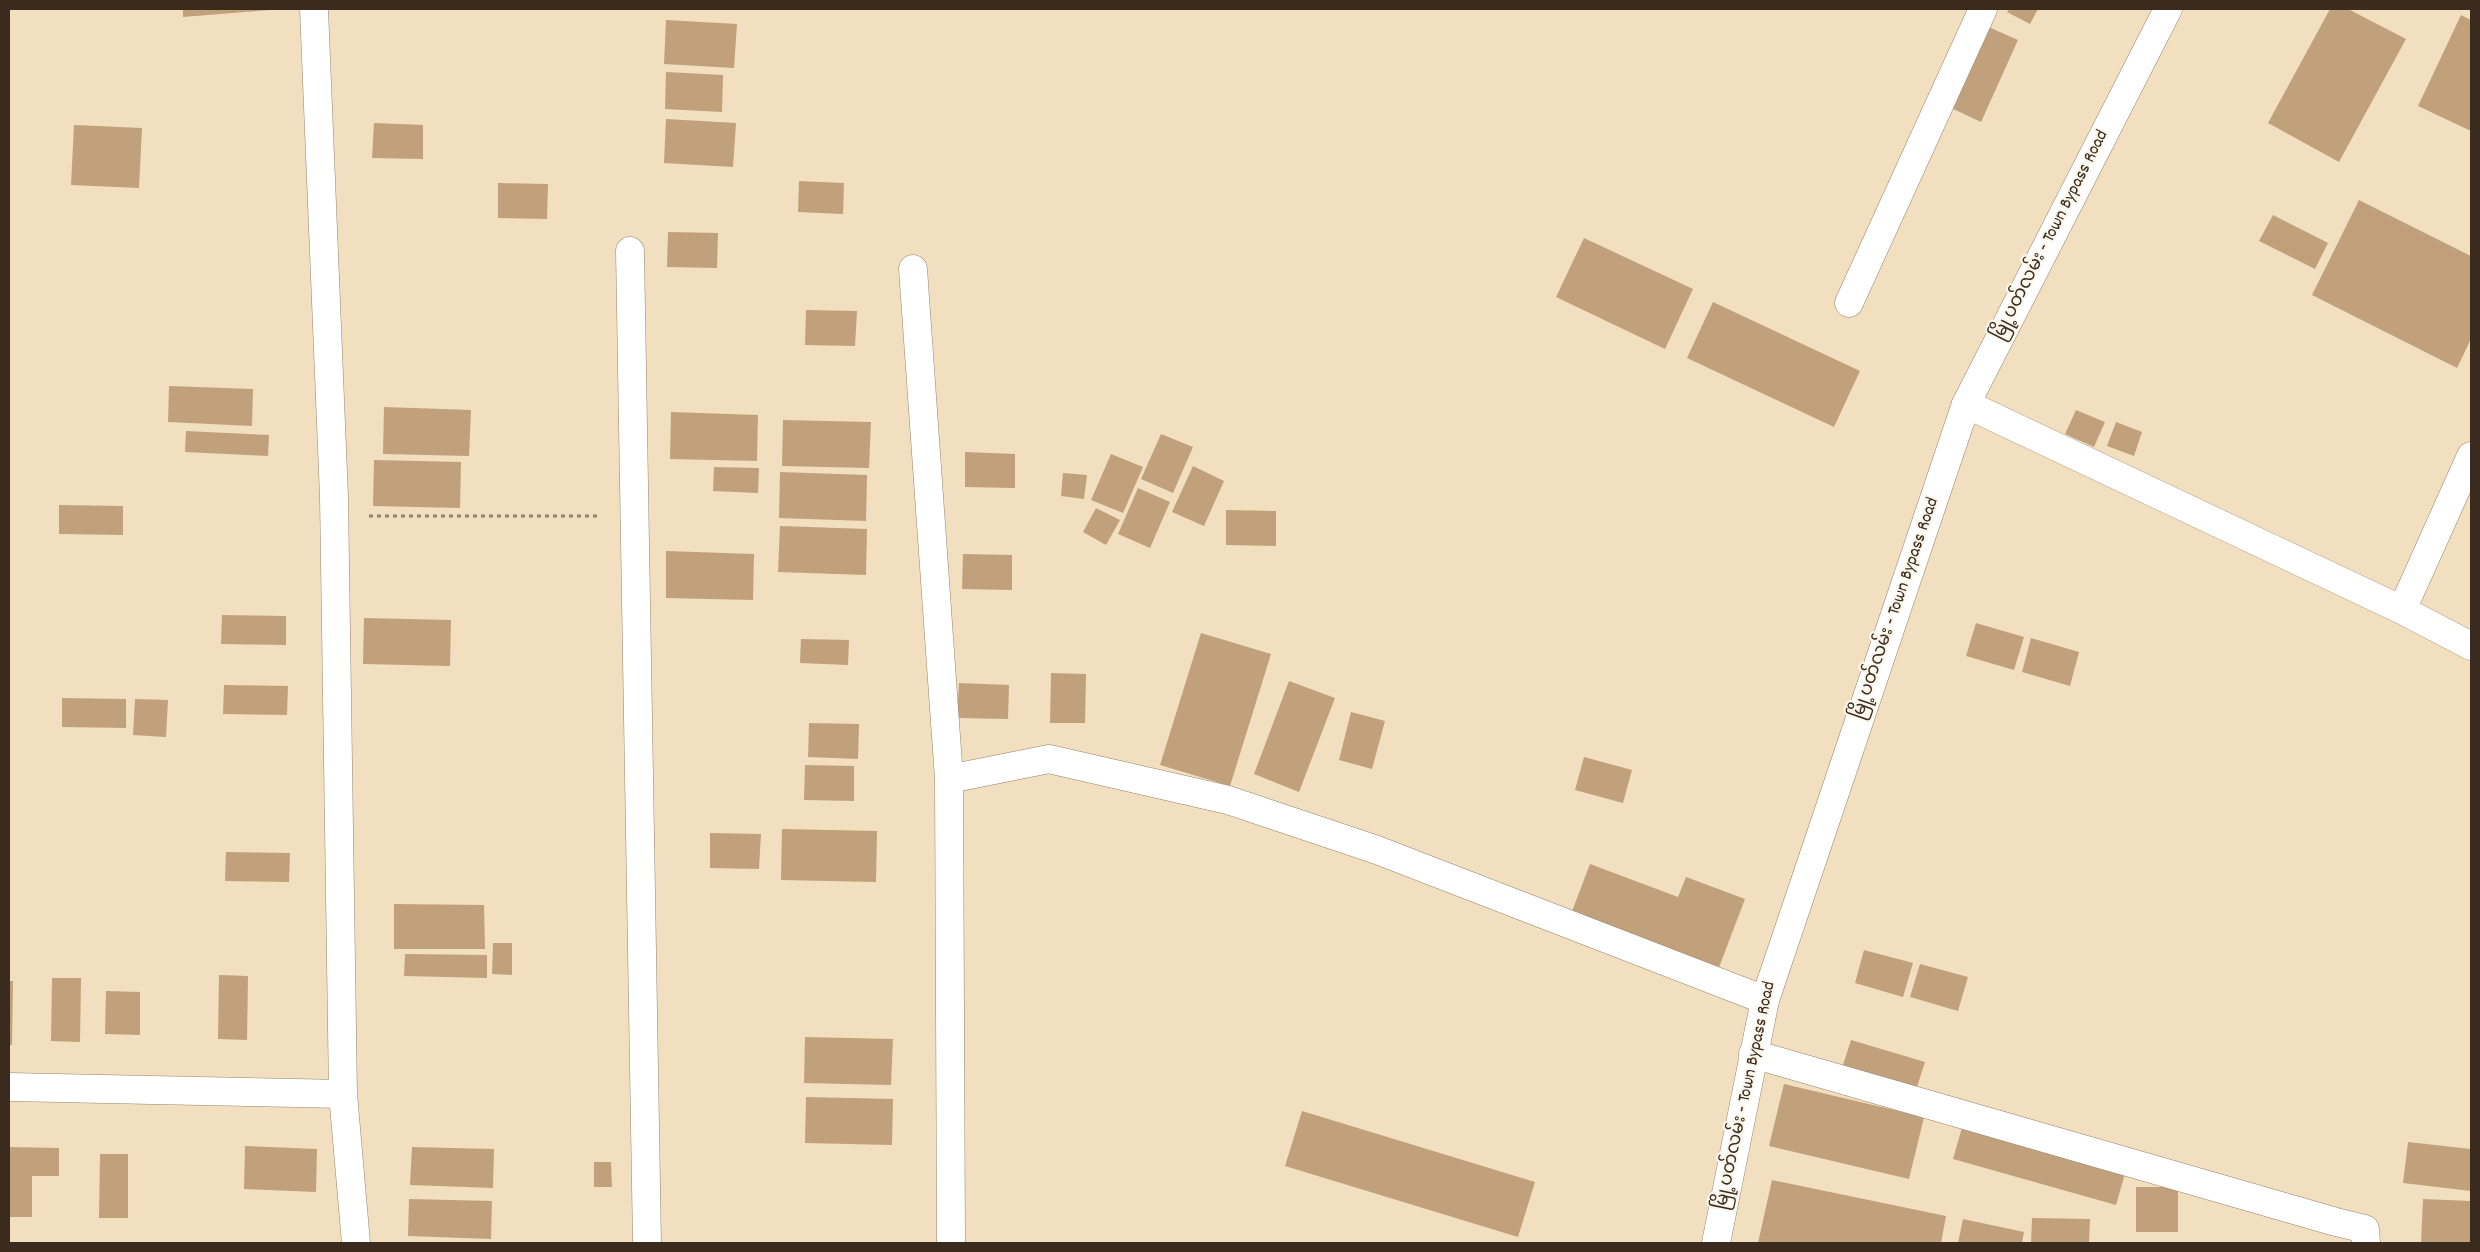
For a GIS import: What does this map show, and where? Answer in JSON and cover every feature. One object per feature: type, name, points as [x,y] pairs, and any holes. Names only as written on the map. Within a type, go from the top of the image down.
[{"type":"street","points":[[314,9],[334,516],[343,1094],[356,1243]]},
{"type":"street","points":[[1849,303],[1983,9]]},
{"type":"street","name":"မြို့ပတ်လမ်း - Town Bypass Road","points":[[1716,1243],[1752,1054],[1765,1000],[1966,404],[2168,9]]},
{"type":"street","points":[[630,251],[647,1243]]},
{"type":"street","points":[[913,269],[949,779],[951,1243]]},
{"type":"street","points":[[1966,404],[2402,610],[2471,646]]},
{"type":"street","points":[[2402,610],[2471,456]]},
{"type":"street","points":[[949,779],[1049,759],[1228,800],[1377,850],[1765,1000]]},
{"type":"street","points":[[1752,1054],[2365,1229],[2366,1243]]},
{"type":"street","points":[[9,1087],[343,1094]]},
{"type":"path","points":[[334,516],[636,516]]},
{"type":"building","points":[[183,9],[270,9],[270,10],[183,17]]},
{"type":"building","points":[[2009,9],[2038,9],[2030,24],[2007,12]]},
{"type":"building","points":[[2330,9],[2348,9],[2406,39],[2339,162],[2268,123]]},
{"type":"building","points":[[2461,15],[2471,20],[2471,131],[2418,106]]},
{"type":"building","points":[[666,20],[737,24],[734,68],[664,64]]},
{"type":"building","points":[[1984,25],[2018,40],[1981,122],[1947,106]]},
{"type":"building","points":[[666,72],[723,75],[722,112],[665,109]]},
{"type":"building","points":[[666,119],[736,123],[733,167],[664,163]]},
{"type":"building","points":[[374,123],[423,125],[423,159],[372,158]]},
{"type":"building","points":[[74,125],[142,128],[139,188],[71,185]]},
{"type":"building","points":[[799,181],[844,183],[843,214],[798,212]]},
{"type":"building","points":[[498,183],[548,184],[547,219],[498,218]]},
{"type":"building","points":[[2359,200],[2471,256],[2471,339],[2457,368],[2312,295]]},
{"type":"building","points":[[2273,215],[2328,243],[2315,269],[2259,241]]},
{"type":"building","points":[[668,232],[718,233],[717,268],[667,267]]},
{"type":"building","points":[[1584,238],[1693,289],[1665,349],[1556,297]]},
{"type":"building","points":[[1713,302],[1860,371],[1834,427],[1687,358]]},
{"type":"building","points":[[806,310],[857,311],[855,346],[805,345]]},
{"type":"building","points":[[169,386],[253,389],[252,426],[168,422]]},
{"type":"building","points":[[384,407],[471,410],[469,456],[383,454]]},
{"type":"building","points":[[2076,410],[2105,422],[2094,447],[2065,434]]},
{"type":"building","points":[[671,412],[758,415],[757,461],[670,459]]},
{"type":"building","points":[[783,420],[871,422],[869,468],[782,466]]},
{"type":"building","points":[[2116,422],[2142,432],[2134,456],[2107,446]]},
{"type":"building","points":[[186,431],[269,435],[268,456],[185,452]]},
{"type":"building","points":[[1161,434],[1193,447],[1173,493],[1141,479]]},
{"type":"building","points":[[965,452],[1015,454],[1015,488],[965,487]]},
{"type":"building","points":[[1111,454],[1143,467],[1123,513],[1091,500]]},
{"type":"building","points":[[374,460],[461,462],[460,508],[373,506]]},
{"type":"building","points":[[1193,466],[1224,481],[1204,526],[1172,512]]},
{"type":"building","points":[[714,467],[759,468],[758,493],[713,491]]},
{"type":"building","points":[[780,472],[867,475],[866,521],[779,518]]},
{"type":"building","points":[[1063,473],[1087,475],[1084,499],[1061,496]]},
{"type":"building","points":[[1138,488],[1170,502],[1150,548],[1118,534]]},
{"type":"building","points":[[59,505],[123,506],[123,535],[59,534]]},
{"type":"building","points":[[1096,508],[1120,520],[1106,545],[1083,532]]},
{"type":"building","points":[[1226,510],[1276,511],[1276,546],[1226,545]]},
{"type":"building","points":[[780,526],[867,529],[866,575],[778,572]]},
{"type":"building","points":[[666,551],[754,554],[753,600],[666,598]]},
{"type":"building","points":[[963,554],[1012,555],[1012,590],[962,589]]},
{"type":"building","points":[[222,615],[286,616],[286,645],[221,644]]},
{"type":"building","points":[[364,618],[451,620],[450,666],[363,664]]},
{"type":"building","points":[[1976,623],[2024,637],[2014,670],[1966,656]]},
{"type":"building","points":[[1201,633],[1271,654],[1230,786],[1160,765]]},
{"type":"building","points":[[2031,638],[2079,652],[2070,686],[2022,672]]},
{"type":"building","points":[[801,639],[849,640],[848,665],[800,663]]},
{"type":"building","points":[[1051,673],[1086,674],[1085,723],[1050,723]]},
{"type":"building","points":[[1289,681],[1335,698],[1299,792],[1254,774]]},
{"type":"building","points":[[959,683],[1009,685],[1008,719],[957,718]]},
{"type":"building","points":[[224,685],[288,686],[287,715],[223,714]]},
{"type":"building","points":[[62,698],[126,699],[126,728],[62,727]]},
{"type":"building","points":[[135,699],[168,700],[166,737],[133,735]]},
{"type":"building","points":[[1351,712],[1385,721],[1372,769],[1339,760]]},
{"type":"building","points":[[809,723],[859,724],[858,759],[808,757]]},
{"type":"building","points":[[1584,757],[1632,770],[1623,803],[1575,790]]},
{"type":"building","points":[[805,765],[854,766],[854,801],[804,800]]},
{"type":"building","points":[[782,829],[877,831],[876,882],[781,880]]},
{"type":"building","points":[[710,833],[761,834],[759,869],[710,868]]},
{"type":"building","points":[[226,852],[290,853],[289,882],[225,881]]},
{"type":"building","points":[[1590,864],[1678,897],[1686,877],[1745,899],[1718,970],[1571,914]]},
{"type":"building","points":[[394,904],[484,905],[485,949],[394,949]]},
{"type":"building","points":[[493,943],[512,943],[512,975],[492,974]]},
{"type":"building","points":[[1864,950],[1913,963],[1903,997],[1855,983]]},
{"type":"building","points":[[405,954],[487,955],[487,978],[404,976]]},
{"type":"building","points":[[1920,964],[1968,977],[1958,1011],[1910,997]]},
{"type":"building","points":[[219,975],[248,976],[247,1040],[218,1039]]},
{"type":"building","points":[[52,978],[81,978],[80,1042],[51,1041]]},
{"type":"building","points":[[9,981],[13,981],[12,1045],[9,1045]]},
{"type":"building","points":[[106,991],[140,992],[140,1035],[105,1034]]},
{"type":"building","points":[[805,1037],[893,1039],[891,1085],[804,1083]]},
{"type":"building","points":[[1851,1040],[1925,1062],[1917,1087],[1843,1065]]},
{"type":"building","points":[[1784,1084],[1924,1117],[1909,1179],[1769,1146]]},
{"type":"building","points":[[806,1097],[893,1099],[892,1145],[805,1143]]},
{"type":"building","points":[[1302,1111],[1535,1182],[1518,1237],[1285,1166]]},
{"type":"building","points":[[1963,1124],[2126,1170],[2116,1205],[1953,1159]]},
{"type":"building","points":[[2408,1142],[2471,1149],[2471,1191],[2403,1183]]},
{"type":"building","points":[[245,1146],[317,1149],[316,1192],[244,1189]]},
{"type":"building","points":[[9,1147],[59,1148],[59,1176],[32,1176],[32,1217],[9,1217]]},
{"type":"building","points":[[412,1147],[494,1149],[493,1188],[410,1185]]},
{"type":"building","points":[[100,1154],[128,1154],[128,1218],[99,1218]]},
{"type":"building","points":[[594,1162],[611,1162],[612,1187],[594,1187]]},
{"type":"building","points":[[1772,1180],[1946,1216],[1941,1243],[1758,1243]]},
{"type":"building","points":[[2136,1187],[2178,1187],[2178,1232],[2136,1232]]},
{"type":"building","points":[[409,1199],[492,1201],[491,1239],[408,1236]]},
{"type":"building","points":[[2423,1199],[2471,1201],[2471,1243],[2421,1243]]},
{"type":"building","points":[[2032,1218],[2090,1219],[2089,1243],[2031,1243]]},
{"type":"building","points":[[1963,1219],[2024,1232],[2022,1243],[1958,1243]]}]
